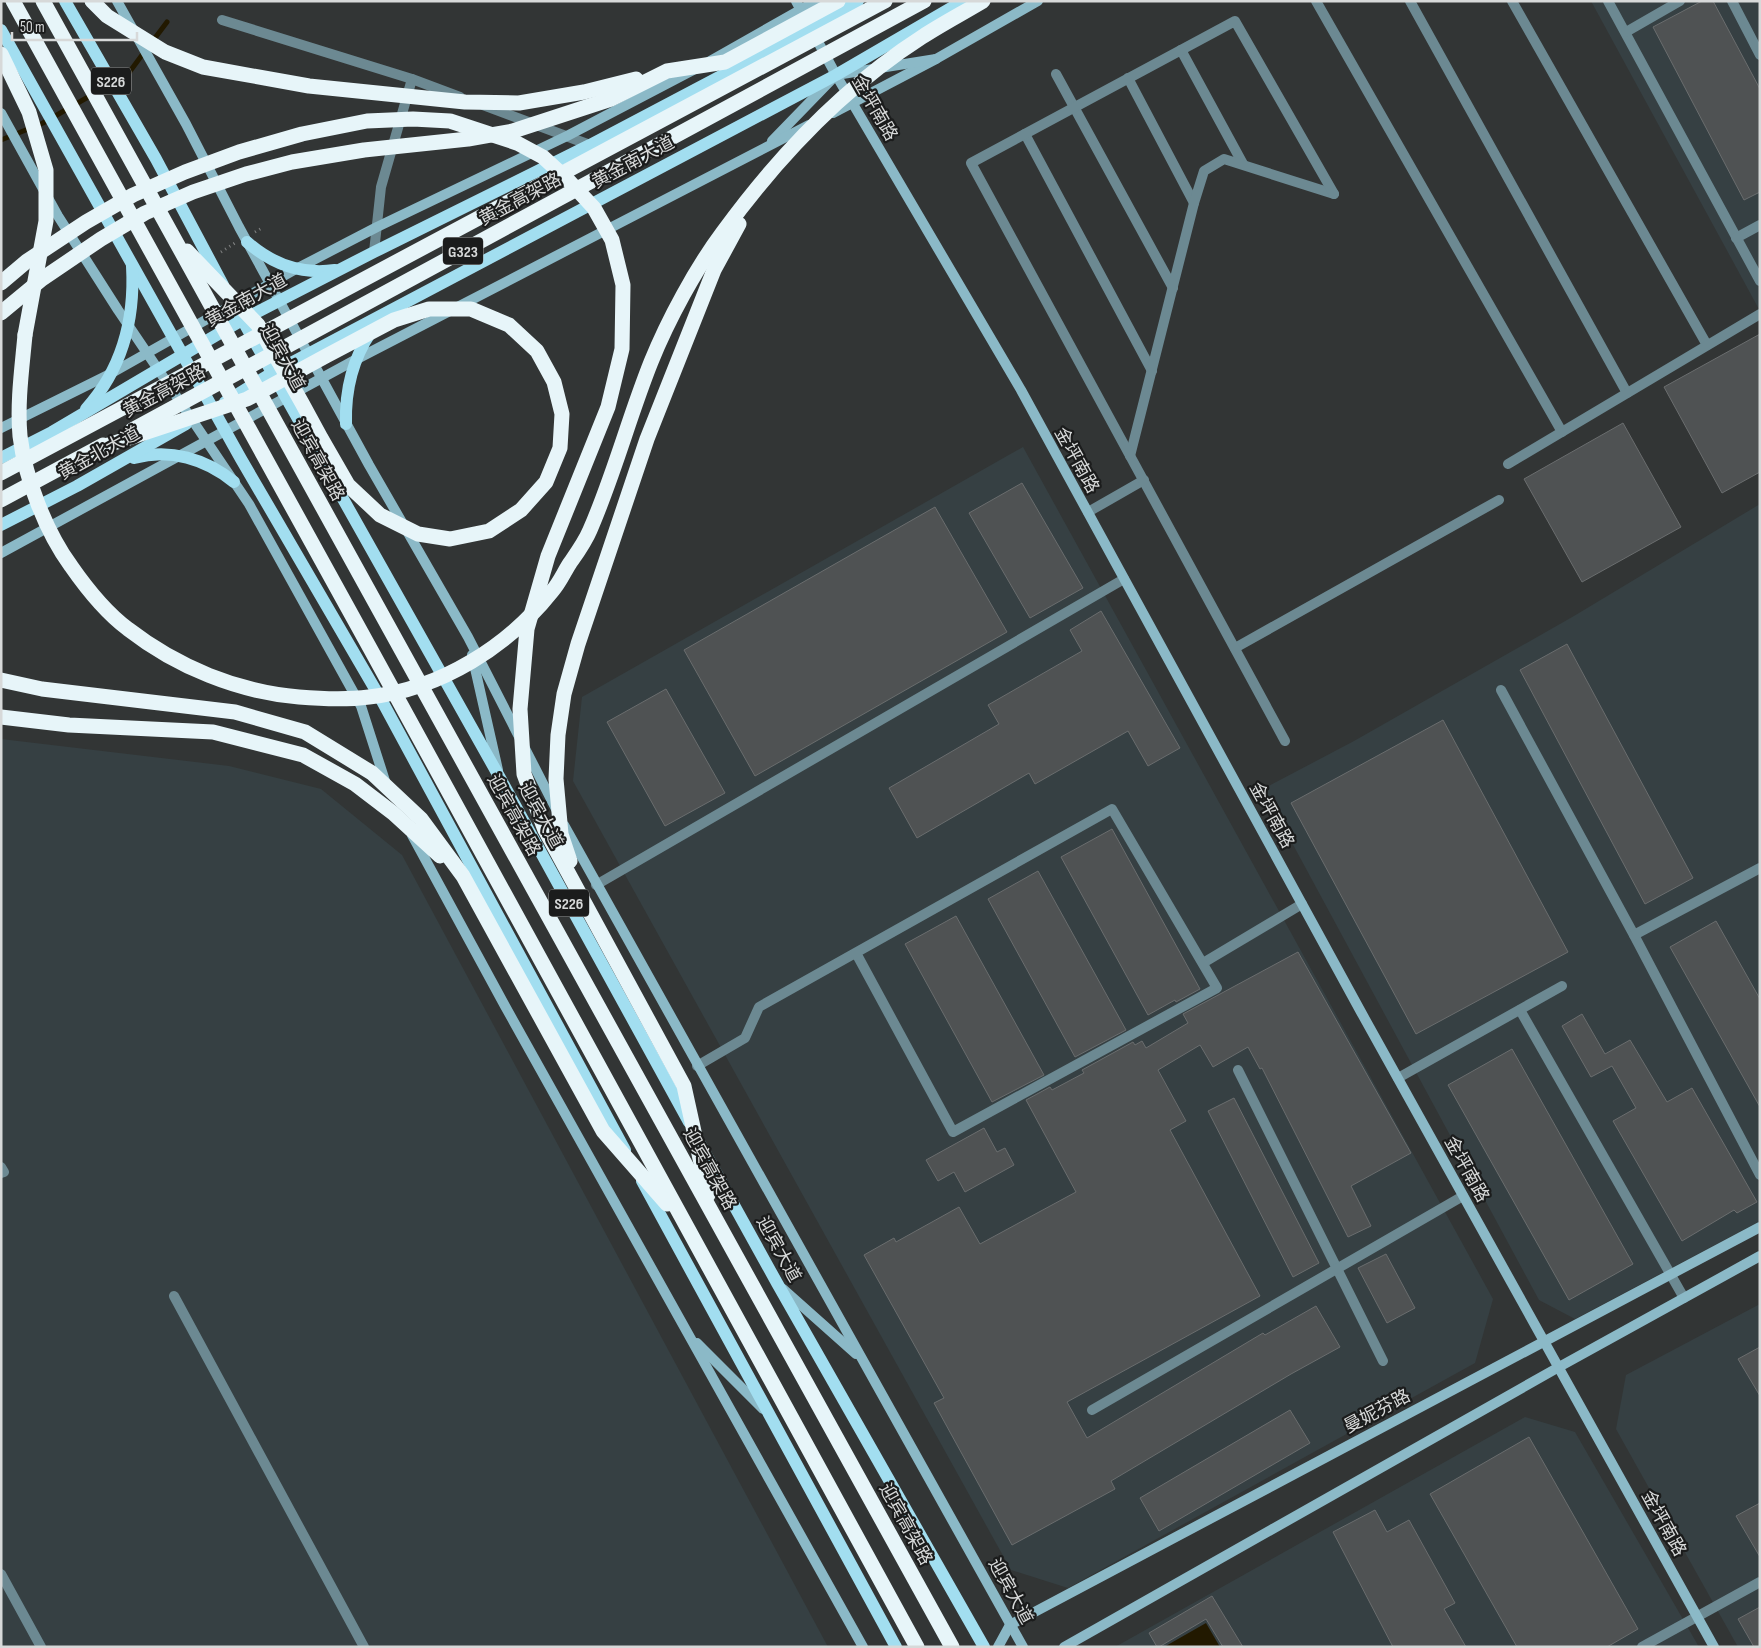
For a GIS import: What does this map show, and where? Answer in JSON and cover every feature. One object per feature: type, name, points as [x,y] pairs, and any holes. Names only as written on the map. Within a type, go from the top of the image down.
[{"type":"highway","points":[[13,1],[917,1647]]},
{"type":"highway","name":"迎宾高架路","points":[[43,1],[952,1647]]},
{"type":"highway","points":[[92,1],[107,16],[165,52],[203,66],[309,86],[465,102],[519,103],[584,92],[667,71],[726,62],[839,1]]},
{"type":"highway","name":"黄金高架路","points":[[1,473],[885,1]]},
{"type":"highway","name":"黄金高架路","points":[[1,500],[924,1]]},
{"type":"highway","points":[[5,48],[29,112],[46,170],[46,221],[25,335],[19,406],[20,437],[28,472],[43,515],[63,556],[90,593],[126,628],[171,658],[222,682],[272,695],[329,700],[371,697],[410,689],[455,671],[495,646],[520,626],[554,589],[588,534],[652,360],[686,290],[721,235],[760,185],[841,100],[867,77],[921,38],[983,1]]},
{"type":"highway","points":[[1,312],[42,279],[101,239],[145,214],[193,192],[246,174],[292,162],[364,150],[468,139],[513,131],[611,99],[667,71]]},
{"type":"highway","points":[[1,283],[27,261],[86,222],[133,195],[185,172],[240,152],[302,134],[367,121],[413,119],[450,121],[517,143],[543,157],[594,208],[612,240],[623,285],[622,349],[608,407],[548,556],[527,628],[520,709],[524,774],[545,830],[684,1086],[712,1211]]},
{"type":"highway","points":[[581,896],[561,834],[556,779],[558,736],[564,694],[578,644],[651,430],[714,270],[760,185]]},
{"type":"highway","points":[[96,449],[247,399],[273,385],[282,380],[291,375],[326,356],[394,320],[429,309],[472,309],[509,325],[537,351],[554,382],[562,414],[560,448],[546,482],[521,510],[489,531],[450,539],[418,534],[380,515],[348,485],[289,380],[284,372],[258,324],[173,237]]},
{"type":"highway","points":[[1,680],[42,688],[235,712],[305,732],[372,773],[422,819],[463,876],[603,1131],[686,1225]]},
{"type":"highway","points":[[1,717],[69,725],[213,732],[303,755],[363,790],[393,813],[463,876]]},
{"type":"main road","name":"黄金南大道","points":[[184,355],[242,320],[590,145],[810,29],[858,1]]},
{"type":"main road","name":"黄金南大道","points":[[212,409],[308,354],[836,75],[963,1]]},
{"type":"main road","name":"迎宾大道","points":[[65,2],[156,159],[242,320],[500,778],[777,1283],[984,1647]]},
{"type":"main road","points":[[1,30],[5,48],[132,263],[212,409],[382,701],[896,1647]]},
{"type":"main road","points":[[247,242],[272,260],[296,269],[312,272],[340,270]]},
{"type":"main road","points":[[79,416],[102,389],[125,340],[132,302],[132,263]]},
{"type":"main road","points":[[346,424],[347,391],[355,360],[364,342],[386,313]]},
{"type":"main road","points":[[1,458],[79,416],[184,355]]},
{"type":"main road","name":"黄金北大道","points":[[1,525],[212,409]]},
{"type":"main road","points":[[113,465],[141,456],[156,454],[180,456],[212,466],[234,482]]},
{"type":"street","name":"迎宾大道","points":[[117,1],[186,124],[247,242],[346,424],[468,637],[574,845],[1022,1647]]},
{"type":"street","points":[[1,428],[111,373],[296,269],[376,227],[567,136],[722,55],[798,6],[816,1]]},
{"type":"street","points":[[722,55],[810,29],[839,1]]},
{"type":"street","points":[[1,553],[355,360],[936,59],[1038,1]]},
{"type":"street","points":[[1316,1],[1562,432]]},
{"type":"street","points":[[1410,1],[1627,393]]},
{"type":"street","points":[[1512,1],[1707,345]]},
{"type":"street","points":[[1608,1],[1760,281]]},
{"type":"street","points":[[1626,32],[1680,1]]},
{"type":"street","points":[[1732,1],[1760,55]]},
{"type":"street","name":"金坪南路","points":[[798,6],[836,75],[1021,390],[1302,904],[1714,1647]]},
{"type":"street","points":[[222,20],[412,79],[590,145]]},
{"type":"street","points":[[1130,456],[1194,203],[1204,171],[1224,159],[1334,194],[1235,21],[971,163],[1130,456],[1144,480],[1285,741]]},
{"type":"street","points":[[1182,50],[1242,164]]},
{"type":"street","points":[[765,148],[836,75],[936,59]]},
{"type":"street","points":[[1056,74],[1173,288]]},
{"type":"street","points":[[1128,78],[1194,203]]},
{"type":"street","points":[[374,252],[381,187],[412,79]]},
{"type":"street","points":[[1,113],[58,216],[250,504],[361,706],[388,790],[510,1015],[863,1647]]},
{"type":"street","points":[[1025,134],[1152,371]]},
{"type":"street","points":[[1736,238],[1760,225]]},
{"type":"street","points":[[1508,464],[1760,314]]},
{"type":"street","points":[[1088,512],[1144,480]]},
{"type":"street","points":[[1235,648],[1499,500]]},
{"type":"street","points":[[596,885],[1124,579]]},
{"type":"street","points":[[468,637],[500,778]]},
{"type":"street","points":[[1501,690],[1634,935],[1760,1175]]},
{"type":"street","points":[[697,1066],[746,1038],[759,1007],[1112,809],[1218,988],[953,1132],[856,953]]},
{"type":"street","points":[[1634,935],[1760,868]]},
{"type":"street","points":[[1203,963],[1302,904]]},
{"type":"street","points":[[1398,1078],[1562,986]]},
{"type":"street","points":[[1520,1010],[1684,1298]]},
{"type":"street","points":[[1238,1070],[1383,1361]]},
{"type":"street","points":[[1,1167],[4,1172],[1,1173]]},
{"type":"street","points":[[1092,1410],[1463,1196]]},
{"type":"street","name":"曼妮芬路","points":[[1010,1624],[1760,1227]]},
{"type":"street","points":[[1064,1647],[1559,1367],[1760,1256]]},
{"type":"street","points":[[777,1283],[862,1360]]},
{"type":"street","points":[[174,1296],[364,1647]]},
{"type":"street","points":[[688,1334],[768,1413]]},
{"type":"street","points":[[1,1574],[41,1647]]},
{"type":"street","points":[[1642,1647],[1760,1582]]},
{"type":"street","points":[[998,1647],[1010,1624]]},
{"type":"shaded area","points":[[1591,1],[1760,1],[1760,311]]},
{"type":"shaded area","points":[[1023,447],[1493,1299],[1475,1363],[1068,1588],[1011,1570],[573,781],[582,697]]},
{"type":"shaded area","points":[[1760,504],[1760,1221],[1575,1319],[1539,1300],[1263,789],[1354,741],[1574,616]]},
{"type":"shaded area","points":[[1,739],[229,766],[321,789],[402,855],[828,1647],[1,1647]]},
{"type":"shaded area","points":[[1760,1304],[1760,1647],[1738,1647],[1616,1429],[1626,1375]]},
{"type":"shaded area","points":[[1525,1417],[1575,1432],[1699,1647],[1115,1647]]},
{"type":"shaded area","points":[[1206,1623],[1220,1647],[1164,1647]]},
{"type":"building","points":[[1702,1],[1713,1],[1760,89],[1760,192],[1744,200],[1653,27]]},
{"type":"building","points":[[1760,334],[1760,472],[1722,493],[1664,387]]},
{"type":"building","points":[[1623,423],[1681,527],[1582,582],[1524,479]]},
{"type":"building","points":[[1022,483],[1083,588],[1030,618],[969,513]]},
{"type":"building","points":[[935,507],[1007,632],[755,776],[684,650]]},
{"type":"building","points":[[1101,611],[1180,748],[1148,766],[1128,731],[1035,784],[1029,773],[917,838],[889,788],[999,724],[988,705],[1082,651],[1070,630]]},
{"type":"building","points":[[1567,644],[1693,878],[1645,904],[1520,670]]},
{"type":"building","points":[[666,689],[725,793],[665,826],[607,722]]},
{"type":"building","points":[[1443,720],[1568,952],[1416,1034],[1291,803]]},
{"type":"building","points":[[1112,829],[1200,989],[1148,1015],[1061,857]]},
{"type":"building","points":[[1038,871],[1126,1030],[1075,1057],[988,899]]},
{"type":"building","points":[[956,916],[1044,1075],[992,1102],[905,944]]},
{"type":"building","points":[[1716,921],[1760,999],[1760,1107],[1670,947]]},
{"type":"building","points":[[1298,952],[1411,1153],[1351,1186],[1371,1226],[1348,1237],[1262,1068],[1260,1069],[1248,1047],[1213,1067],[1200,1045],[1158,1070],[1186,1121],[1170,1130],[1260,1296],[1067,1402],[1087,1438],[1263,1333],[1265,1335],[1316,1306],[1340,1347],[1111,1481],[1115,1489],[1012,1545],[934,1403],[944,1398],[864,1255],[894,1238],[896,1242],[959,1207],[980,1244],[1076,1192],[1026,1100],[1050,1087],[1052,1090],[1084,1073],[1082,1070],[1133,1042],[1135,1045],[1142,1041],[1146,1048],[1188,1023],[1183,1014]]},
{"type":"building","points":[[1582,1014],[1605,1054],[1630,1040],[1667,1102],[1692,1088],[1757,1202],[1737,1213],[1734,1210],[1682,1241],[1613,1121],[1636,1108],[1612,1066],[1591,1077],[1562,1026]]},
{"type":"building","points":[[1512,1049],[1633,1264],[1569,1300],[1448,1085]]},
{"type":"building","points":[[1234,1098],[1319,1263],[1293,1277],[1208,1111]]},
{"type":"building","points":[[984,1128],[997,1152],[1005,1148],[1014,1165],[965,1192],[954,1172],[938,1181],[926,1160]]},
{"type":"building","points":[[1386,1254],[1415,1308],[1387,1323],[1358,1268]]},
{"type":"building","points":[[1760,1347],[1760,1396],[1738,1359]]},
{"type":"building","points":[[1290,1410],[1310,1443],[1159,1531],[1140,1498]]},
{"type":"building","points":[[1529,1437],[1638,1629],[1607,1647],[1517,1647],[1430,1494]]},
{"type":"building","points":[[1760,1503],[1760,1557],[1736,1516]]},
{"type":"building","points":[[1375,1510],[1387,1532],[1409,1520],[1455,1603],[1444,1609],[1466,1647],[1393,1647],[1333,1532]]},
{"type":"building","points":[[1212,1596],[1243,1647],[1223,1647],[1206,1619],[1157,1647],[1149,1633]]},
{"type":"building","points":[[1760,1607],[1760,1647],[1754,1647],[1738,1619]]},
{"type":"waterway","points":[[152,42],[167,22]]},
{"type":"waterway","points":[[1,140],[43,123],[128,74],[145,51]]}]
